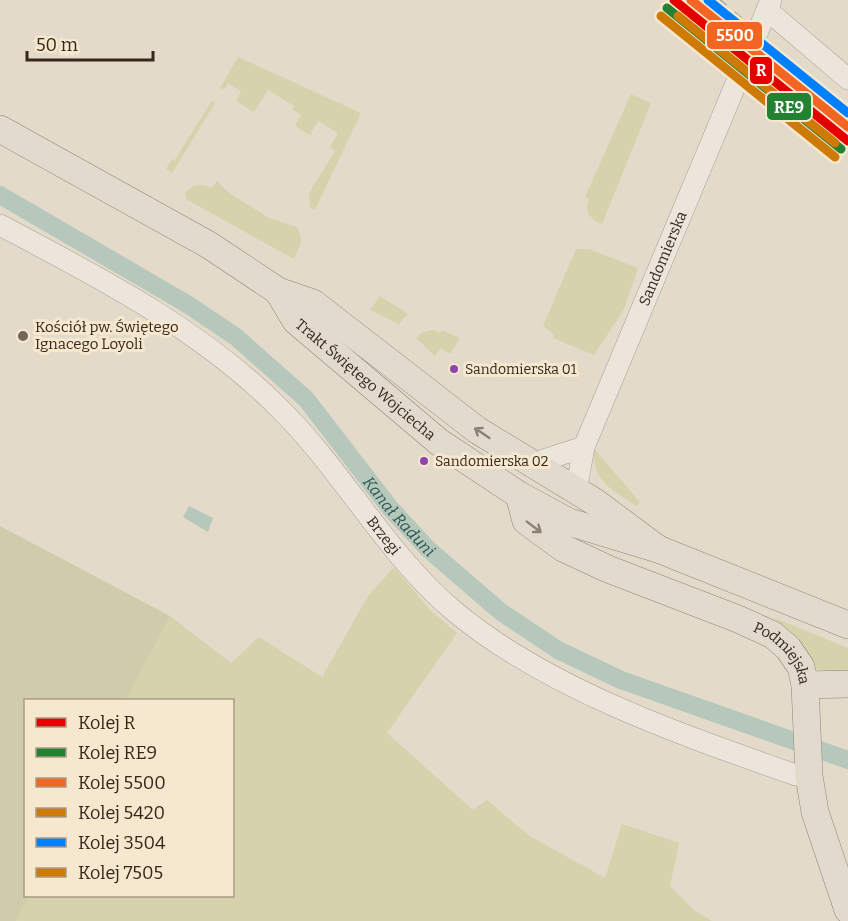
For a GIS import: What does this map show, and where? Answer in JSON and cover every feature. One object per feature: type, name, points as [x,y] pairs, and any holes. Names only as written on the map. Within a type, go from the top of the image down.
[{"type":"main road","name":"Trakt Świętego Wojciecha","points":[[3,132],[209,245],[278,291],[313,303],[459,418],[586,496],[658,549]]},
{"type":"main road","name":"Trakt Świętego Wojciecha","points":[[278,291],[296,321],[439,442],[519,495],[569,522],[658,549],[848,625]]},
{"type":"main road","name":"Podmiejska","points":[[519,495],[525,521],[563,548],[773,635],[788,648],[801,667],[805,685],[809,769],[820,829],[848,910]]},
{"type":"main road","name":"Sandomierska","points":[[569,522],[586,496]]},
{"type":"main road","points":[[563,548],[569,522]]},
{"type":"main road","points":[[805,685],[848,684]]},
{"type":"street","points":[[769,5],[848,79]]},
{"type":"street","name":"Sandomierska","points":[[586,496],[584,447],[769,5]]},
{"type":"street","name":"Brzegi","points":[[0,225],[154,310],[218,356],[279,407],[437,596],[497,643],[612,706],[644,720],[796,775],[809,769]]},
{"type":"street","points":[[531,464],[584,447]]},
{"type":"shaded area","points":[[238,57],[361,113],[315,210],[310,208],[309,193],[335,151],[330,147],[338,133],[318,121],[310,135],[295,126],[301,115],[292,109],[294,106],[268,90],[254,112],[236,101],[241,91],[228,83],[224,90],[220,88]]},
{"type":"shaded area","points":[[631,94],[651,103],[602,224],[589,214],[587,208],[589,199],[585,197]]},
{"type":"shaded area","points":[[212,101],[215,103],[172,173],[166,169],[172,159],[174,161]]},
{"type":"shaded area","points":[[217,181],[229,193],[269,218],[297,227],[302,240],[294,259],[186,199],[185,193],[194,186],[205,185],[212,188]]},
{"type":"shaded area","points":[[576,249],[589,249],[638,268],[624,309],[594,355],[553,338],[554,334],[543,326]]},
{"type":"shaded area","points":[[380,296],[408,314],[399,324],[370,310]]},
{"type":"shaded area","points":[[433,330],[440,333],[442,330],[460,338],[450,354],[440,348],[435,356],[416,338],[423,332]]},
{"type":"shaded area","points":[[594,449],[640,502],[637,506],[612,490],[600,477],[594,460]]},
{"type":"shaded area","points":[[189,506],[213,518],[208,532],[183,517]]},
{"type":"shaded area","points":[[0,526],[170,616],[127,699],[24,699],[24,897],[28,897],[16,921],[0,921]]},
{"type":"shaded area","points":[[394,567],[431,611],[457,633],[387,733],[473,810],[487,800],[528,835],[605,878],[622,824],[679,843],[670,886],[694,910],[712,921],[16,921],[28,897],[234,897],[234,699],[127,699],[170,616],[231,663],[259,637],[322,677],[368,596]]},
{"type":"shaded area","points":[[773,617],[848,648],[848,675],[817,669],[799,639]]},
{"type":"waterway","name":"Kanał Raduni","points":[[0,195],[187,304],[236,337],[306,399],[390,508],[428,549],[501,612],[558,650],[621,680],[848,760]]},
{"type":"railway","points":[[718,0],[848,110]]},
{"type":"rail line","name":"R","points":[[674,0],[848,141]]},
{"type":"rail line","name":"5500","points":[[691,0],[848,127]]},
{"type":"rail line","name":"3504","points":[[708,0],[848,113]]},
{"type":"rail line","name":"RE9","points":[[667,8],[841,149]]},
{"type":"rail line","name":"5420","points":[[661,16],[835,157]]},
{"type":"rail line","name":"7505","points":[[678,16],[835,143]]},
{"type":"place","name":"Kościół pw. Świętego Ignacego Loyoli","points":[[23,336]]},
{"type":"place","name":"Sandomierska 01","points":[[454,369]]},
{"type":"place","name":"Sandomierska 02","points":[[424,461]]}]
